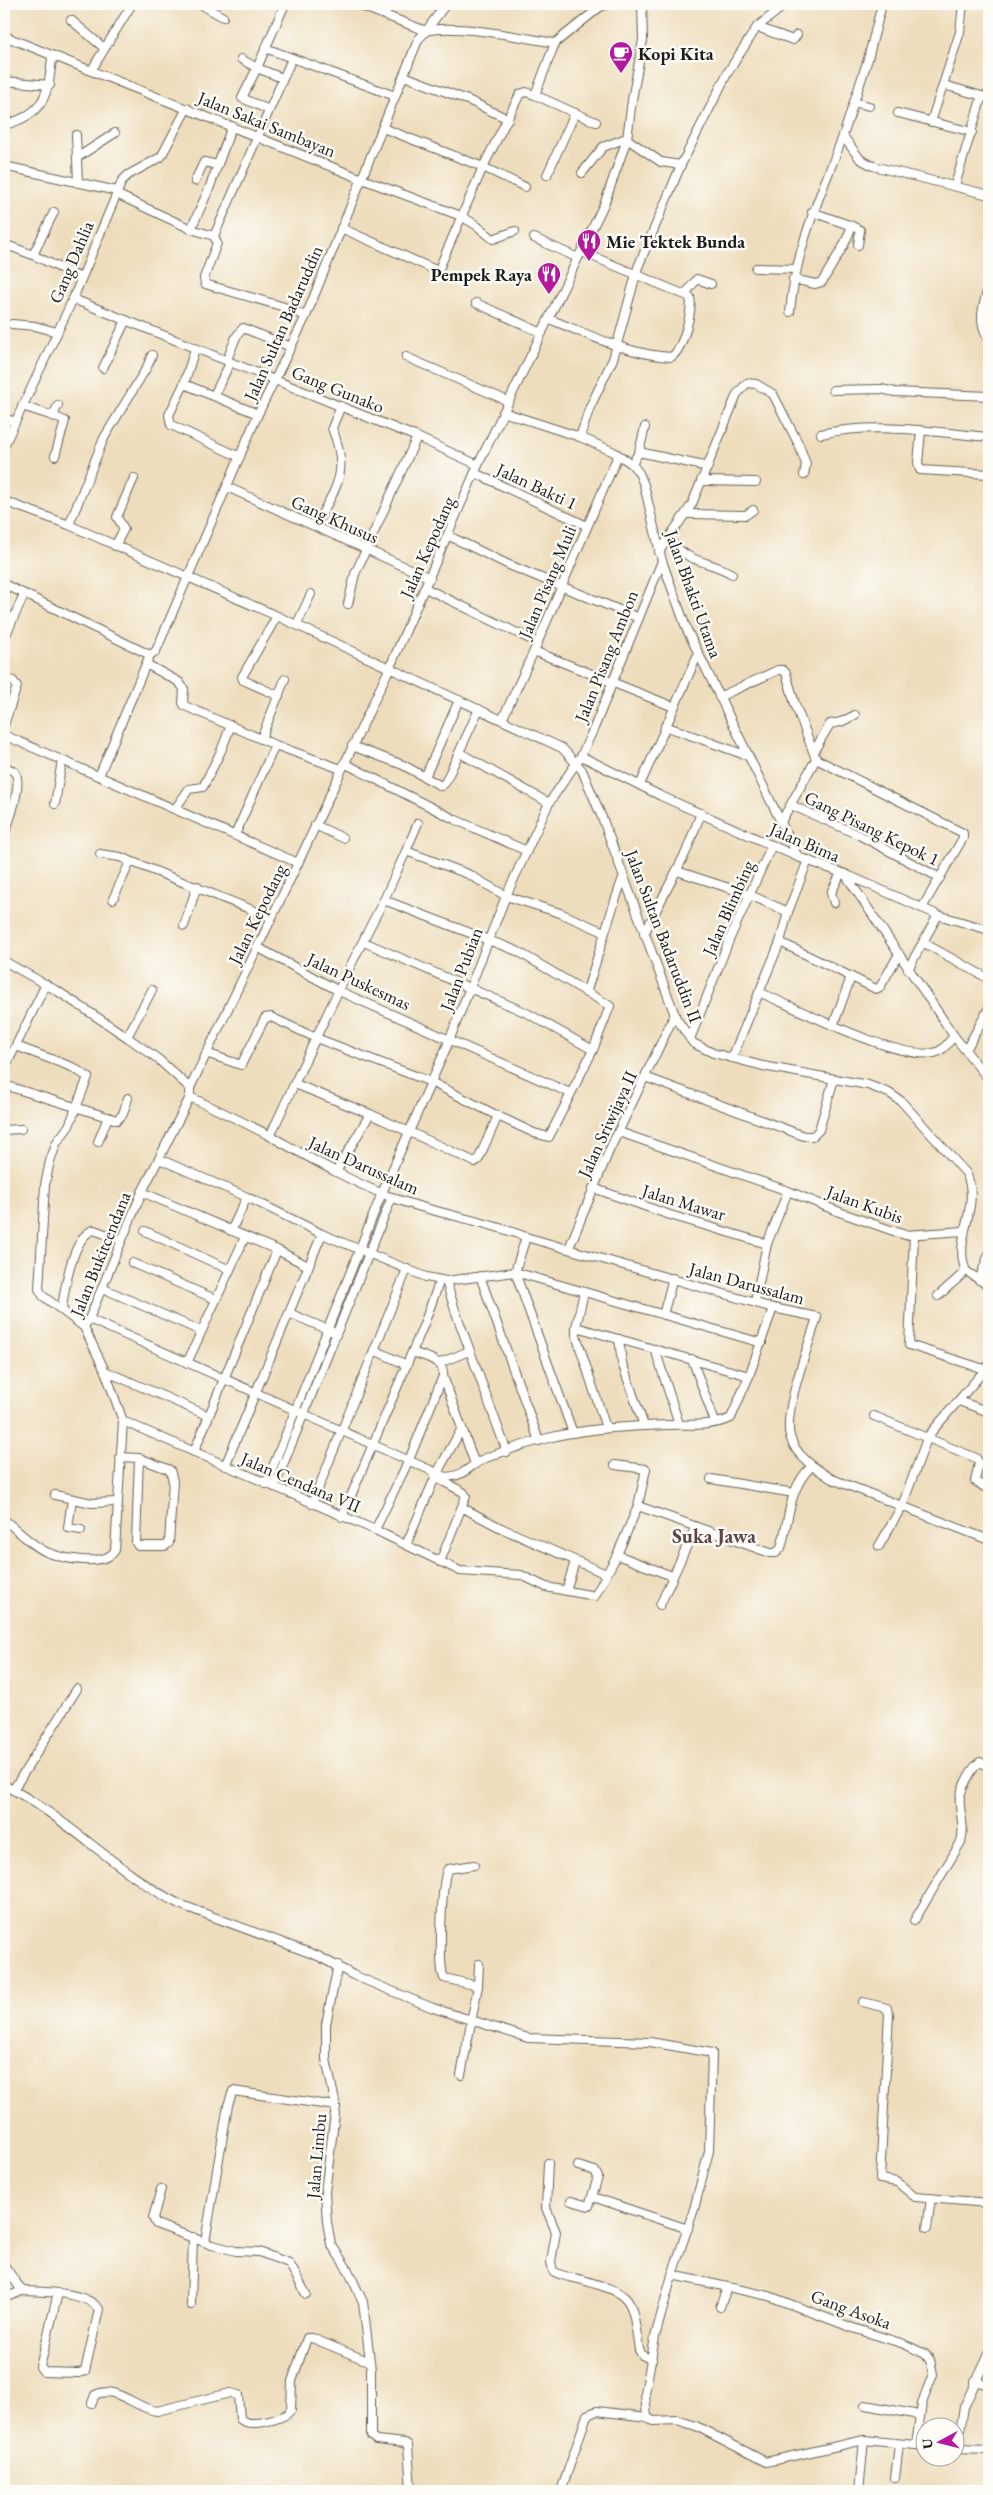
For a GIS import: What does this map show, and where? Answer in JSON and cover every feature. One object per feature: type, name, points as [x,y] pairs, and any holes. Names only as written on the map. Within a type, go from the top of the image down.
[{"type":"street","points":[[92,71],[132,4]]},
{"type":"street","points":[[200,4],[223,17]]},
{"type":"street","points":[[269,110],[242,98],[285,4]]},
{"type":"street","points":[[356,4],[426,30],[492,33],[555,43]]},
{"type":"street","name":"Jalan Sultan Badaruddin","points":[[99,776],[146,664],[150,655],[156,650],[258,414],[306,316],[418,40],[446,4]]},
{"type":"street","points":[[535,95],[555,43],[600,7],[608,4]]},
{"type":"street","name":"Jalan Kepodang","points":[[190,1088],[390,666],[508,401],[604,202],[627,139],[643,40],[642,4]]},
{"type":"street","points":[[580,437],[590,407],[604,381],[618,345],[636,275],[681,165],[728,72],[757,27],[786,4]]},
{"type":"street","points":[[790,312],[793,279],[804,236],[843,136],[882,4]]},
{"type":"street","points":[[931,122],[944,85],[945,73],[960,32],[963,4]]},
{"type":"street","points":[[71,20],[104,48]]},
{"type":"street","points":[[757,27],[791,40],[795,40],[797,35]]},
{"type":"street","name":"Jalan Sakai Sambayan","points":[[4,36],[52,57],[461,216],[493,239],[515,231]]},
{"type":"street","points":[[265,48],[395,96]]},
{"type":"street","points":[[4,125],[22,119],[37,108],[50,85],[52,57]]},
{"type":"street","points":[[241,59],[282,78]]},
{"type":"street","points":[[290,63],[214,236],[217,243],[204,278],[206,284],[281,306],[306,316]]},
{"type":"street","points":[[404,76],[470,101],[508,119]]},
{"type":"street","points":[[4,82],[50,85]]},
{"type":"street","points":[[944,85],[985,97],[956,185]]},
{"type":"street","points":[[341,228],[436,271],[440,270],[483,167],[521,93],[526,92],[535,95],[596,122]]},
{"type":"street","points":[[854,102],[869,106]]},
{"type":"street","name":"Gang Dahlia","points":[[5,442],[73,299],[117,192],[128,175],[161,157],[187,108]]},
{"type":"street","points":[[547,175],[575,113]]},
{"type":"street","points":[[898,113],[972,132]]},
{"type":"street","points":[[191,229],[232,126]]},
{"type":"street","points":[[383,128],[483,167],[525,187]]},
{"type":"street","points":[[78,157],[115,133]]},
{"type":"street","points":[[76,135],[78,183]]},
{"type":"street","points":[[843,136],[860,159],[873,166],[956,185],[989,195]]},
{"type":"street","points":[[582,173],[603,147],[612,142],[627,139],[661,162],[681,165]]},
{"type":"street","points":[[195,180],[204,162],[218,165]]},
{"type":"street","points":[[4,166],[117,192],[191,229],[214,236]]},
{"type":"street","points":[[33,255],[54,212]]},
{"type":"street","points":[[812,212],[860,230],[858,245]]},
{"type":"street","points":[[793,279],[815,284],[822,282],[844,245],[852,226]]},
{"type":"street","points":[[534,238],[685,294],[691,300],[688,322],[679,350],[671,357],[657,356],[618,345],[549,319]]},
{"type":"street","points":[[4,244],[33,255],[82,278]]},
{"type":"street","points":[[756,268],[796,269]]},
{"type":"street","points":[[685,294],[693,280],[697,279],[711,284]]},
{"type":"street","points":[[989,284],[981,317],[982,328],[989,339]]},
{"type":"street","name":"Gang Gunako","points":[[73,299],[228,363],[276,380],[417,437],[477,469]]},
{"type":"street","points":[[476,304],[542,333]]},
{"type":"street","points":[[103,368],[126,320]]},
{"type":"street","points":[[12,324],[40,327],[57,332]]},
{"type":"street","points":[[214,395],[228,363],[236,337],[243,328],[291,347]]},
{"type":"street","points":[[194,352],[184,384],[169,415],[171,425],[240,457]]},
{"type":"street","points":[[68,525],[104,438],[147,367],[152,355]]},
{"type":"street","points":[[406,357],[508,401]]},
{"type":"street","points":[[659,552],[687,514],[737,394],[744,385],[752,383],[773,394],[783,411],[806,464],[804,475]]},
{"type":"street","points":[[184,384],[258,414]]},
{"type":"street","points":[[833,390],[882,389],[895,392],[989,396]]},
{"type":"street","points":[[54,416],[58,405]]},
{"type":"street","points":[[22,406],[54,416],[65,422],[55,456]]},
{"type":"street","points":[[315,526],[333,493],[342,469],[339,446],[332,428],[341,406]]},
{"type":"street","name":"Jalan Bhakti Utama","points":[[503,412],[580,437],[618,455],[632,464],[644,485],[659,552],[698,654],[782,820],[798,856]]},
{"type":"street","points":[[4,418],[15,422]]},
{"type":"street","points":[[632,464],[639,452],[645,427]]},
{"type":"street","points":[[821,434],[835,431],[896,429],[989,437]]},
{"type":"street","points":[[921,431],[918,463],[920,470],[989,474]]},
{"type":"street","points":[[348,604],[355,574],[417,437]]},
{"type":"street","points":[[639,452],[708,467]]},
{"type":"street","name":"Jalan Pisang Muli","points":[[502,720],[538,642],[618,455]]},
{"type":"street","name":"Jalan Bakti 1","points":[[477,469],[587,526]]},
{"type":"street","points":[[115,546],[124,529],[118,517],[134,478]]},
{"type":"street","points":[[701,481],[756,482]]},
{"type":"street","name":"Gang Khusus","points":[[227,487],[430,578]]},
{"type":"street","name":"Jalan Sultan Badaruddin II","points":[[4,501],[68,525],[390,666],[502,720],[557,744],[579,759],[604,820],[623,878],[675,1014],[690,1039],[703,1049],[732,1058],[868,1086],[889,1093],[901,1101],[966,1173],[972,1192],[961,1256],[966,1271]]},
{"type":"street","points":[[687,514],[746,514],[751,513],[753,510]]},
{"type":"street","points":[[449,536],[561,586],[639,618]]},
{"type":"street","points":[[669,539],[680,552],[698,562],[721,567],[732,574]]},
{"type":"street","name":"Jalan Pisang Ambon","points":[[579,759],[639,618],[654,574],[662,561]]},
{"type":"street","points":[[4,584],[150,655]]},
{"type":"street","points":[[425,588],[538,642]]},
{"type":"street","points":[[296,624],[311,594]]},
{"type":"street","points":[[4,639],[24,595]]},
{"type":"street","points":[[277,616],[242,677],[243,680],[279,696]]},
{"type":"street","points":[[534,651],[612,681],[674,708]]},
{"type":"street","points":[[640,785],[698,654]]},
{"type":"street","points":[[146,664],[179,682],[184,689],[183,703],[185,706],[274,745],[342,766],[527,851]]},
{"type":"street","points":[[719,697],[783,670],[786,673],[795,704],[815,755],[963,833],[963,838],[922,908]]},
{"type":"street","points":[[4,677],[13,681],[16,686],[4,725]]},
{"type":"street","points":[[261,739],[285,679]]},
{"type":"street","points":[[425,777],[460,700]]},
{"type":"street","points":[[352,746],[403,765],[440,786],[446,784],[479,709]]},
{"type":"street","points":[[782,820],[830,724],[841,722],[855,715]]},
{"type":"street","points":[[176,809],[188,789],[198,790],[203,787],[221,751],[231,725]]},
{"type":"street","points":[[665,726],[748,756]]},
{"type":"street","points":[[4,735],[298,863]]},
{"type":"street","points":[[234,835],[274,745]]},
{"type":"street","points":[[460,753],[550,804]]},
{"type":"street","name":"Jalan Bima","points":[[579,759],[772,845],[843,874],[954,1036],[989,1080]]},
{"type":"street","name":"Jalan Pubian","points":[[270,1485],[295,1411],[382,1193],[432,1082],[506,896],[550,804],[579,759]]},
{"type":"street","points":[[55,804],[62,760]]},
{"type":"street","points":[[4,766],[15,772],[18,779],[10,820],[4,836]]},
{"type":"street","name":"Gang Pisang Kepok 1","points":[[791,805],[859,835],[940,878]]},
{"type":"street","points":[[644,934],[677,871],[701,813]]},
{"type":"street","points":[[270,1136],[384,900],[418,823]]},
{"type":"street","points":[[315,825],[343,838]]},
{"type":"street","name":"Jalan Blimbing","points":[[690,1039],[772,845]]},
{"type":"street","points":[[406,851],[468,874],[506,896],[560,913],[604,932]]},
{"type":"street","points":[[100,854],[120,857],[197,886],[270,917]]},
{"type":"street","points":[[732,1058],[780,942],[788,912],[808,860]]},
{"type":"street","points":[[114,899],[130,862]]},
{"type":"street","points":[[677,871],[750,894],[788,912]]},
{"type":"street","points":[[834,903],[831,893],[843,874],[938,915],[989,930]]},
{"type":"street","points":[[586,993],[601,950],[604,932],[623,878]]},
{"type":"street","points":[[184,926],[197,886]]},
{"type":"street","points":[[206,1053],[241,1065],[265,1018],[270,1017],[316,1038],[432,1082],[534,1133],[549,1137],[592,1050],[610,1006],[586,993],[545,966],[488,939],[384,900]]},
{"type":"street","points":[[908,969],[938,915]]},
{"type":"street","points":[[364,942],[527,1013],[592,1050]]},
{"type":"street","points":[[780,942],[878,989],[899,954]]},
{"type":"street","points":[[924,943],[989,979]]},
{"type":"street","name":"Jalan Puskesmas","points":[[257,947],[339,991],[570,1093]]},
{"type":"street","points":[[4,960],[46,984],[158,1059],[190,1088],[190,1097]]},
{"type":"street","points":[[833,1026],[852,977]]},
{"type":"street","points":[[4,1070],[46,984]]},
{"type":"street","points":[[127,1037],[152,990]]},
{"type":"street","points":[[759,992],[833,1026],[917,1053],[941,1051],[954,1036]]},
{"type":"street","points":[[966,1050],[989,1008]]},
{"type":"street","name":"Jalan Sriwijaya II","points":[[569,1248],[593,1188],[675,1014]]},
{"type":"street","points":[[16,1046],[86,1074],[87,1080],[78,1106],[69,1126],[57,1142],[50,1160],[40,1247],[40,1293],[84,1326]]},
{"type":"street","points":[[645,1077],[804,1136],[813,1136],[819,1130],[834,1079]]},
{"type":"street","points":[[295,1084],[409,1130],[412,1134],[477,1161],[498,1116]]},
{"type":"street","points":[[4,1085],[119,1119],[128,1098]]},
{"type":"street","name":"Jalan Darussalam","points":[[190,1097],[270,1136],[336,1172],[392,1197],[418,1206],[501,1226],[526,1237],[773,1308],[817,1317],[788,1422],[794,1444],[811,1467]]},
{"type":"street","name":"Jalan Bukitcendana","points":[[4,1520],[48,1553],[99,1561],[108,1558],[115,1550],[123,1420],[105,1372],[84,1326],[90,1319],[142,1192],[190,1097]]},
{"type":"street","points":[[336,1172],[370,1114]]},
{"type":"street","points":[[98,1142],[108,1117]]},
{"type":"street","points":[[4,1130],[21,1129]]},
{"type":"street","name":"Jalan Kubis","points":[[619,1132],[788,1191],[842,1213],[905,1235],[964,1231]]},
{"type":"street","points":[[159,1159],[247,1197],[322,1234],[426,1277],[443,1280],[516,1272],[762,1343]]},
{"type":"street","name":"Jalan Mawar","points":[[593,1188],[670,1215],[767,1244]]},
{"type":"street","points":[[755,1302],[767,1244],[788,1191]]},
{"type":"street","points":[[142,1192],[231,1232],[277,1250],[308,1266]]},
{"type":"street","points":[[231,1232],[247,1197]]},
{"type":"street","points":[[270,1485],[303,1415],[392,1197]]},
{"type":"street","points":[[62,1309],[69,1270],[85,1235],[94,1230],[121,1240]]},
{"type":"street","points":[[145,1231],[230,1270]]},
{"type":"street","points":[[225,1466],[322,1234]]},
{"type":"street","points":[[879,1546],[902,1506],[928,1436],[960,1401],[987,1367],[909,1345],[914,1235]]},
{"type":"street","points":[[187,1363],[245,1237]]},
{"type":"street","points":[[526,1237],[516,1272],[573,1433]]},
{"type":"street","points":[[194,1452],[222,1379],[277,1250]]},
{"type":"street","points":[[979,1280],[989,1254]]},
{"type":"street","points":[[132,1263],[215,1299]]},
{"type":"street","points":[[312,1504],[343,1432],[407,1269]]},
{"type":"street","points":[[938,1296],[966,1271],[989,1286]]},
{"type":"street","points":[[480,1276],[539,1441]]},
{"type":"street","points":[[663,1315],[673,1278]]},
{"type":"street","points":[[443,1280],[507,1452]]},
{"type":"street","points":[[342,1517],[443,1280]]},
{"type":"street","points":[[102,1288],[201,1331]]},
{"type":"street","points":[[584,1292],[576,1326],[576,1335],[606,1428]]},
{"type":"street","points":[[436,1475],[456,1477],[465,1473],[475,1464],[539,1441],[573,1433],[606,1428],[715,1422],[731,1418],[762,1343],[773,1308]]},
{"type":"street","points":[[289,1313],[336,1334]]},
{"type":"street","points":[[90,1319],[303,1415],[409,1460],[463,1492],[466,1496],[463,1508],[440,1562]]},
{"type":"street","points":[[576,1326],[749,1376]]},
{"type":"street","points":[[619,1339],[622,1363],[644,1426]]},
{"type":"street","points":[[655,1349],[679,1424]]},
{"type":"street","points":[[374,1350],[407,1365]]},
{"type":"street","points":[[440,1363],[469,1351]]},
{"type":"street","points":[[374,1530],[409,1460],[444,1369],[440,1363],[412,1352]]},
{"type":"street","points":[[692,1359],[715,1422]]},
{"type":"street","points":[[105,1372],[209,1416]]},
{"type":"street","points":[[442,1376],[475,1464]]},
{"type":"street","points":[[960,1401],[989,1412]]},
{"type":"street","points":[[874,1416],[928,1436],[976,1458],[979,1463],[975,1481],[989,1490]]},
{"type":"street","name":"Jalan Cendana VII","points":[[123,1420],[374,1530],[440,1562],[468,1572],[521,1576],[546,1587],[595,1596],[606,1574]]},
{"type":"street","points":[[406,1545],[436,1475],[462,1428]]},
{"type":"street","points":[[120,1457],[139,1458],[163,1466],[172,1474],[169,1543],[165,1546],[138,1546],[136,1542],[139,1458]]},
{"type":"street","points":[[463,1508],[501,1528],[606,1574],[617,1555],[638,1506],[646,1468],[615,1465]]},
{"type":"street","points":[[638,1506],[695,1528],[770,1553],[776,1553],[781,1548],[794,1493],[803,1475],[811,1467],[832,1479],[989,1540]]},
{"type":"street","points":[[711,1479],[794,1493]]},
{"type":"street","points":[[54,1496],[92,1503],[118,1502]]},
{"type":"street","points":[[72,1499],[68,1528],[81,1530]]},
{"type":"street","points":[[660,1605],[695,1528]]},
{"type":"street","points":[[617,1555],[672,1576]]},
{"type":"street","points":[[566,1591],[575,1560]]},
{"type":"street","points":[[13,1790],[77,1689]]},
{"type":"street","points":[[914,1921],[961,1842],[964,1829],[960,1798],[974,1765],[980,1762],[989,1767]]},
{"type":"street","points":[[4,1785],[63,1823],[160,1894],[179,1904],[318,1956],[338,1965],[353,1975],[433,2008],[528,2038],[650,2042],[712,2053],[709,2151],[688,2230],[672,2275],[652,2360],[645,2394],[647,2417]]},
{"type":"street","points":[[474,1865],[454,1867],[445,1872],[442,1898],[442,1971],[444,1978],[478,1986]]},
{"type":"street","points":[[461,2075],[470,2019],[478,1986],[479,1964]]},
{"type":"street","name":"Jalan Limbu","points":[[338,1965],[326,2024],[326,2059],[336,2106],[325,2192],[327,2222],[331,2244],[348,2270],[363,2302],[370,2362],[371,2436],[376,2440],[405,2443],[408,2445],[411,2491]]},
{"type":"street","points":[[863,2002],[886,2008],[889,2014],[880,2179],[897,2182],[915,2197],[989,2203]]},
{"type":"street","points":[[206,2242],[228,2104],[233,2091],[336,2106]]},
{"type":"street","points":[[548,2163],[546,2208],[556,2232],[551,2262],[553,2271],[615,2290],[625,2296],[632,2307],[639,2350],[642,2356],[652,2360]]},
{"type":"street","points":[[570,2200],[587,2207],[593,2197],[598,2177],[597,2172],[578,2166]]},
{"type":"street","points":[[161,2189],[153,2222],[206,2242],[236,2251],[259,2252],[289,2264],[306,2294]]},
{"type":"street","points":[[593,2197],[688,2230]]},
{"type":"street","points":[[927,2228],[931,2198]]},
{"type":"street","points":[[190,2305],[193,2237]]},
{"type":"street","points":[[4,2265],[22,2291]]},
{"type":"street","name":"Gang Asoka","points":[[672,2275],[770,2296],[853,2328],[904,2344],[925,2354],[930,2360],[933,2374],[919,2417]]},
{"type":"street","points":[[720,2307],[727,2288]]},
{"type":"street","points":[[4,2298],[22,2291],[58,2293],[93,2301],[99,2309],[86,2370],[79,2373],[44,2372],[40,2367],[58,2293]]},
{"type":"street","points":[[92,2403],[95,2395],[101,2392],[112,2391],[146,2410],[157,2412],[230,2392],[238,2395],[240,2418],[252,2423],[281,2417],[290,2410],[292,2381],[307,2338],[312,2338],[370,2362]]},
{"type":"street","points":[[962,2418],[964,2407],[974,2382],[989,2353]]},
{"type":"street","points":[[974,2382],[989,2385]]},
{"type":"street","points":[[865,2405],[914,2414],[919,2417]]},
{"type":"street","points":[[561,2491],[587,2414],[598,2411],[647,2417],[653,2421],[678,2420],[696,2426],[766,2462],[864,2440],[916,2445]]},
{"type":"street","points":[[860,2491],[864,2440]]},
{"type":"street","points":[[895,2478],[899,2444]]},
{"type":"street","points":[[966,2449],[989,2450]]},
{"type":"place","name":"Kopi Kita","points":[[621,74]]},
{"type":"place","name":"Mie Tektek Bunda","points":[[589,262]]},
{"type":"place","name":"Pempek Raya","points":[[549,295]]},
{"type":"district","name":"Suka Jawa","points":[[714,1536]]}]
